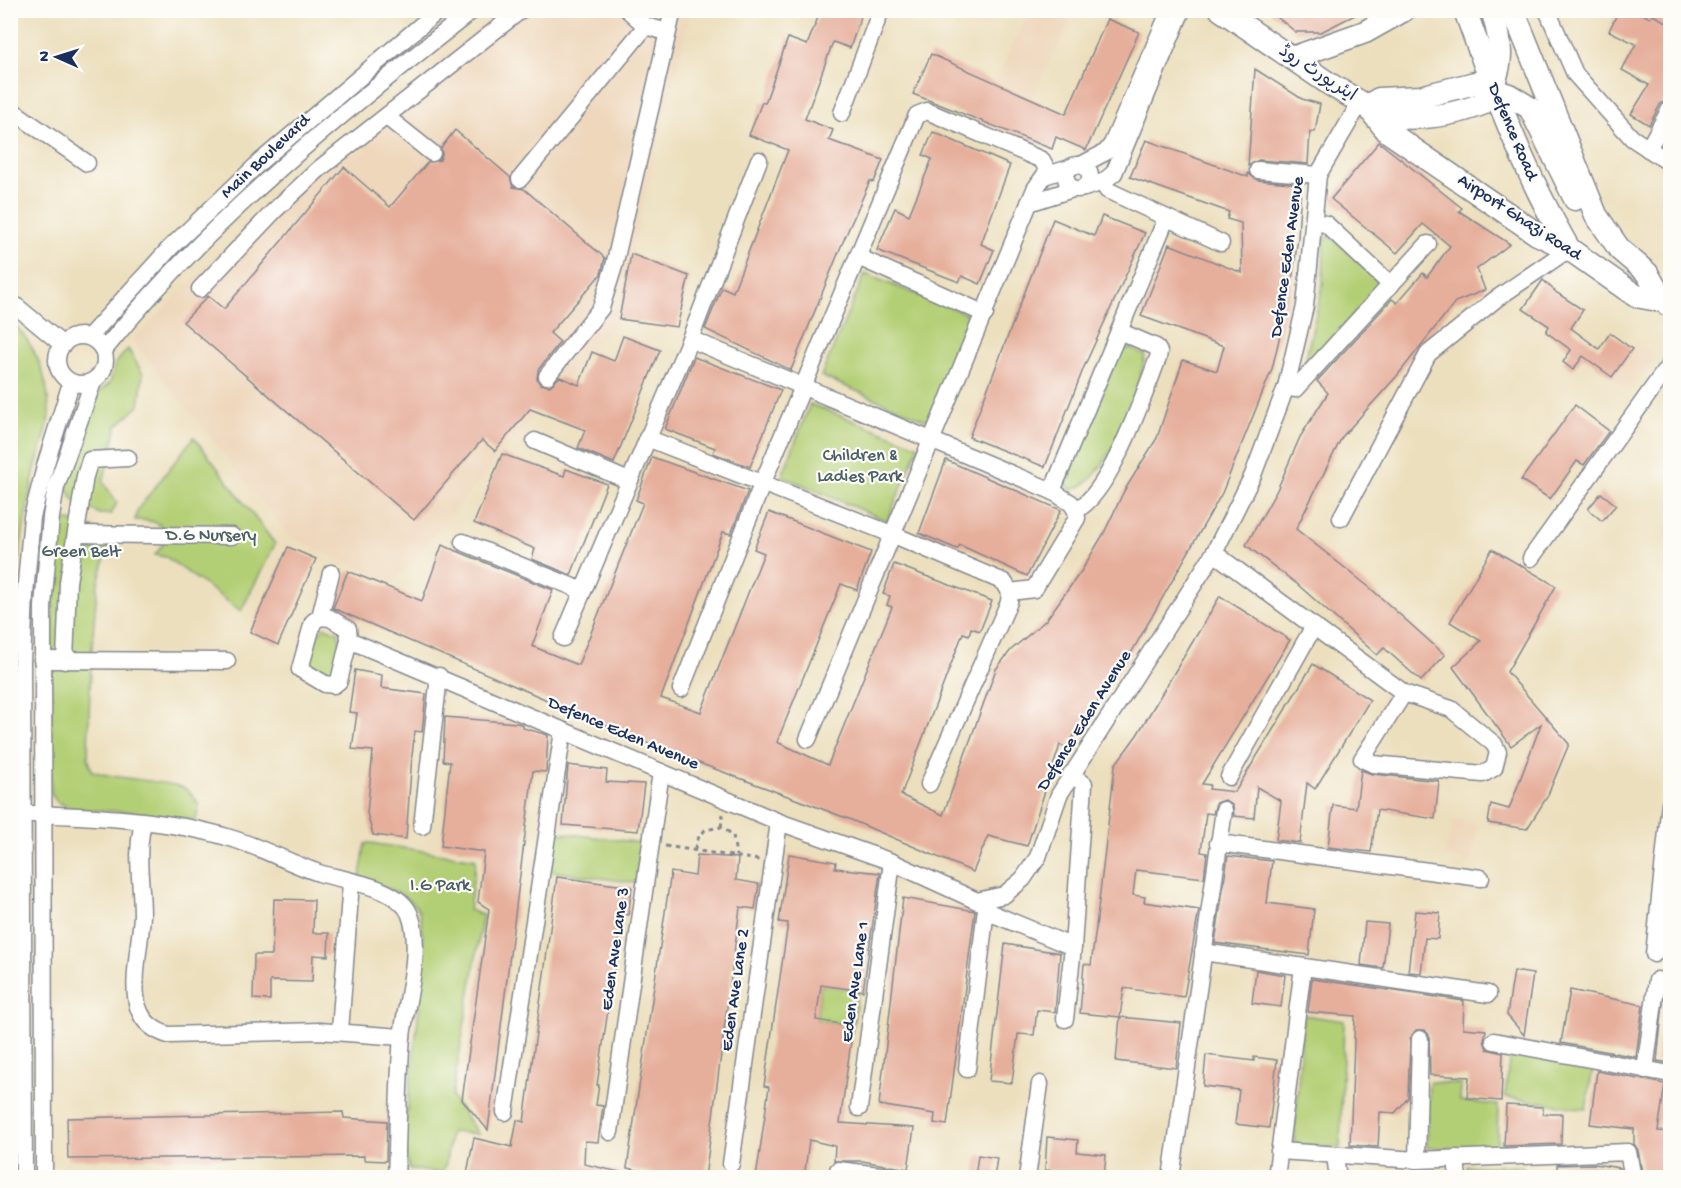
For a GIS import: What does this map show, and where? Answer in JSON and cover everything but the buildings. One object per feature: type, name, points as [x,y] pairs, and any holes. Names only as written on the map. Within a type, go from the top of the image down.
[{"type":"main road","name":"ایئرپورٹ روڈ","points":[[1221,10],[1367,108]]},
{"type":"main road","points":[[1292,58],[1365,32],[1404,10]]},
{"type":"main road","name":"Defence Road","points":[[1465,10],[1492,87],[1542,200],[1569,249]]},
{"type":"main road","points":[[1367,108],[1409,118],[1462,112],[1482,104],[1492,87],[1502,39],[1492,10]]},
{"type":"main road","points":[[1513,10],[1566,146],[1606,232]]},
{"type":"main road","points":[[1492,87],[1530,108],[1584,214],[1606,232],[1625,255],[1647,273],[1667,304]]},
{"type":"main road","name":"Airport Ghazi Road","points":[[1367,108],[1387,131],[1537,234],[1569,249],[1636,296],[1667,304]]},
{"type":"street","name":"Main Boulevard","points":[[89,338],[170,248],[261,161],[439,10]]},
{"type":"street","name":"Main Boulevard","points":[[104,350],[169,277],[258,189],[333,122],[473,10]]},
{"type":"street","points":[[200,289],[275,210],[319,170],[388,118],[427,83],[521,10]]},
{"type":"street","points":[[628,10],[646,26],[667,32]]},
{"type":"street","points":[[547,376],[602,308],[614,266],[672,10]]},
{"type":"street","points":[[842,113],[881,10]]},
{"type":"street","points":[[808,739],[1029,203],[1041,180],[1049,173],[1075,167],[1098,157],[1112,144],[1170,10]]},
{"type":"street","points":[[1029,203],[1103,182],[1114,173],[1182,10]]},
{"type":"street","points":[[1547,10],[1575,74],[1632,138],[1671,163]]},
{"type":"street","points":[[520,179],[646,26]]},
{"type":"street","name":"Defence Eden Avenue","points":[[320,617],[330,618],[348,629],[349,640],[439,676],[779,822],[892,862],[987,906],[1004,895],[1031,869],[1046,837],[1059,795],[1214,554],[1253,475],[1286,387],[1305,306],[1318,175],[1367,108]]},
{"type":"street","points":[[10,109],[87,163]]},
{"type":"street","points":[[1648,149],[1671,109]]},
{"type":"street","points":[[681,690],[763,482],[921,111],[927,111],[1042,160],[1049,173]]},
{"type":"street","points":[[388,118],[432,153]]},
{"type":"street","points":[[563,638],[690,339],[759,160]]},
{"type":"street","points":[[1075,167],[1087,169],[1090,175],[1089,182],[1078,188]]},
{"type":"street","points":[[1258,170],[1318,175]]},
{"type":"street","points":[[1103,182],[1107,190],[1221,243]]},
{"type":"street","points":[[1052,490],[1166,219]]},
{"type":"street","points":[[1314,222],[1326,224],[1391,285]]},
{"type":"street","points":[[1286,387],[1295,389],[1428,244]]},
{"type":"street","points":[[1341,518],[1428,354],[1496,299],[1569,249]]},
{"type":"street","points":[[858,257],[985,314]]},
{"type":"street","points":[[10,302],[63,345]]},
{"type":"street","points":[[1076,510],[1087,505],[1097,492],[1134,421],[1158,358],[1159,352],[1156,347],[1119,331]]},
{"type":"street","points":[[44,1178],[43,606],[53,501],[93,382],[104,369],[104,350],[89,338],[75,337],[63,345],[57,359],[58,366],[65,379],[71,383],[78,385],[93,382]]},
{"type":"street","points":[[690,339],[1052,490],[1071,503],[1076,510],[1077,518],[1034,589],[1010,592]]},
{"type":"street","points":[[1531,558],[1671,364]]},
{"type":"street","points":[[24,1178],[17,1109],[16,836],[22,814],[25,594],[36,497],[71,383]]},
{"type":"street","points":[[647,438],[763,482],[1004,582],[1010,592],[1009,602],[929,784]]},
{"type":"street","points":[[535,441],[629,481]]},
{"type":"street","points":[[65,662],[68,582],[90,460],[128,458]]},
{"type":"street","points":[[36,497],[80,508]]},
{"type":"street","points":[[76,534],[232,536]]},
{"type":"street","points":[[463,542],[583,591]]},
{"type":"street","points":[[1214,554],[1404,693],[1452,709],[1494,744],[1498,752],[1494,768],[1483,774],[1373,765],[1362,759],[1404,693]]},
{"type":"street","points":[[331,573],[320,617],[313,622],[300,669],[325,684],[334,685],[339,681],[349,640]]},
{"type":"street","points":[[1229,777],[1314,626]]},
{"type":"street","points":[[42,660],[65,662],[227,661]]},
{"type":"street","points":[[422,826],[439,676]]},
{"type":"street","points":[[505,1113],[563,731]]},
{"type":"street","name":"Eden Ave Lane 3","points":[[610,1132],[661,772]]},
{"type":"street","points":[[1065,1019],[1073,947],[1084,784],[1071,774]]},
{"type":"street","points":[[1654,954],[1671,803]]},
{"type":"street","points":[[1171,1178],[1224,810]]},
{"type":"street","points":[[22,814],[143,823],[229,838],[312,870],[388,892],[402,902],[410,913],[415,940],[402,1037],[396,1178]]},
{"type":"street","name":"Eden Ave Lane 2","points":[[731,1164],[779,822]]},
{"type":"street","points":[[143,823],[138,851],[142,911],[136,997],[140,1012],[148,1024],[168,1035],[340,1031],[402,1037]]},
{"type":"street","points":[[1218,843],[1481,878]]},
{"type":"street","name":"Eden Ave Lane 1","points":[[859,1108],[892,862]]},
{"type":"street","points":[[340,1031],[351,882]]},
{"type":"street","points":[[967,1069],[987,906],[1073,947]]},
{"type":"street","points":[[1203,952],[1488,994]]},
{"type":"street","points":[[1276,1178],[1303,967]]},
{"type":"street","points":[[1645,1070],[1657,980]]},
{"type":"street","points":[[1417,1161],[1420,1039]]},
{"type":"street","points":[[1494,1041],[1671,1074]]},
{"type":"street","points":[[1027,1178],[1040,1084]]},
{"type":"street","points":[[17,1109],[43,1110]]},
{"type":"street","points":[[1279,1151],[1417,1161],[1628,1152],[1633,1178]]},
{"type":"street","points":[[1335,1156],[1338,1178]]},
{"type":"street","points":[[1455,1158],[1458,1178]]},
{"type":"street","points":[[838,1170],[904,1178]]},
{"type":"path","points":[[695,849],[696,841],[705,830],[721,827],[733,835],[736,856]]},
{"type":"path","points":[[651,844],[695,849],[760,861]]},
{"type":"shaded area","points":[[498,11],[691,11],[615,321],[393,583],[290,537],[132,341],[200,271],[311,167]]},
{"type":"shaded area","points":[[1029,11],[1075,11],[1032,99],[995,81]]},
{"type":"shaded area","points":[[1636,342],[1657,356],[1629,391],[1612,377]]},
{"type":"shaded area","points":[[1453,819],[1478,824],[1471,862],[1445,856]]},
{"type":"green space","points":[[1327,237],[1333,238],[1382,284],[1307,366],[1305,362],[1323,285],[1324,242]]},
{"type":"green space","points":[[865,274],[972,316],[928,421],[821,376]]},
{"type":"green space","points":[[10,321],[34,350],[46,386],[49,411],[46,433],[29,498],[15,586],[11,644],[13,819],[11,828]]},
{"type":"green space","points":[[1131,348],[1145,355],[1137,389],[1120,433],[1097,472],[1084,484],[1071,490],[1066,484],[1117,356],[1123,350]]},
{"type":"green space","name":"Green Belt","points":[[128,349],[143,374],[139,406],[117,426],[103,482],[117,503],[111,514],[100,514],[73,500],[67,486],[69,474],[97,394],[110,383],[115,364]]},
{"type":"green space","name":"Children & Ladies Park","points":[[810,404],[919,446],[887,521],[782,476]]},
{"type":"green space","name":"D.G Nursery","points":[[194,437],[275,544],[241,611],[166,557],[155,555],[164,540],[163,528],[153,522],[135,520],[138,509]]},
{"type":"green space","name":"Green Belt","points":[[66,520],[96,530],[103,536],[106,549],[97,590],[92,653],[88,757],[92,771],[169,784],[187,790],[199,805],[196,820],[130,812],[73,809],[57,802],[51,794],[51,638],[58,528]]},
{"type":"green space","points":[[325,627],[338,632],[339,637],[338,659],[332,674],[320,673],[311,664],[315,639]]},
{"type":"green space","points":[[555,832],[641,843],[636,883],[551,871]]},
{"type":"green space","name":"I.G Park","points":[[365,844],[476,859],[469,910],[483,915],[452,1097],[478,1134],[451,1132],[445,1167],[441,1173],[409,1169],[403,1142],[418,1019],[423,949],[421,923],[417,908],[412,902],[391,890],[360,878]]},
{"type":"green space","points":[[821,985],[858,990],[853,1026],[816,1020]]},
{"type":"green space","points":[[1303,1015],[1344,1021],[1340,1148],[1294,1144]]},
{"type":"green space","points":[[1510,1053],[1593,1068],[1586,1109],[1505,1097]]},
{"type":"green space","points":[[1429,1082],[1461,1084],[1460,1101],[1498,1105],[1497,1148],[1427,1148]]},
{"type":"green space","points":[[1467,1166],[1523,1166],[1523,1177],[1466,1178]]}]
